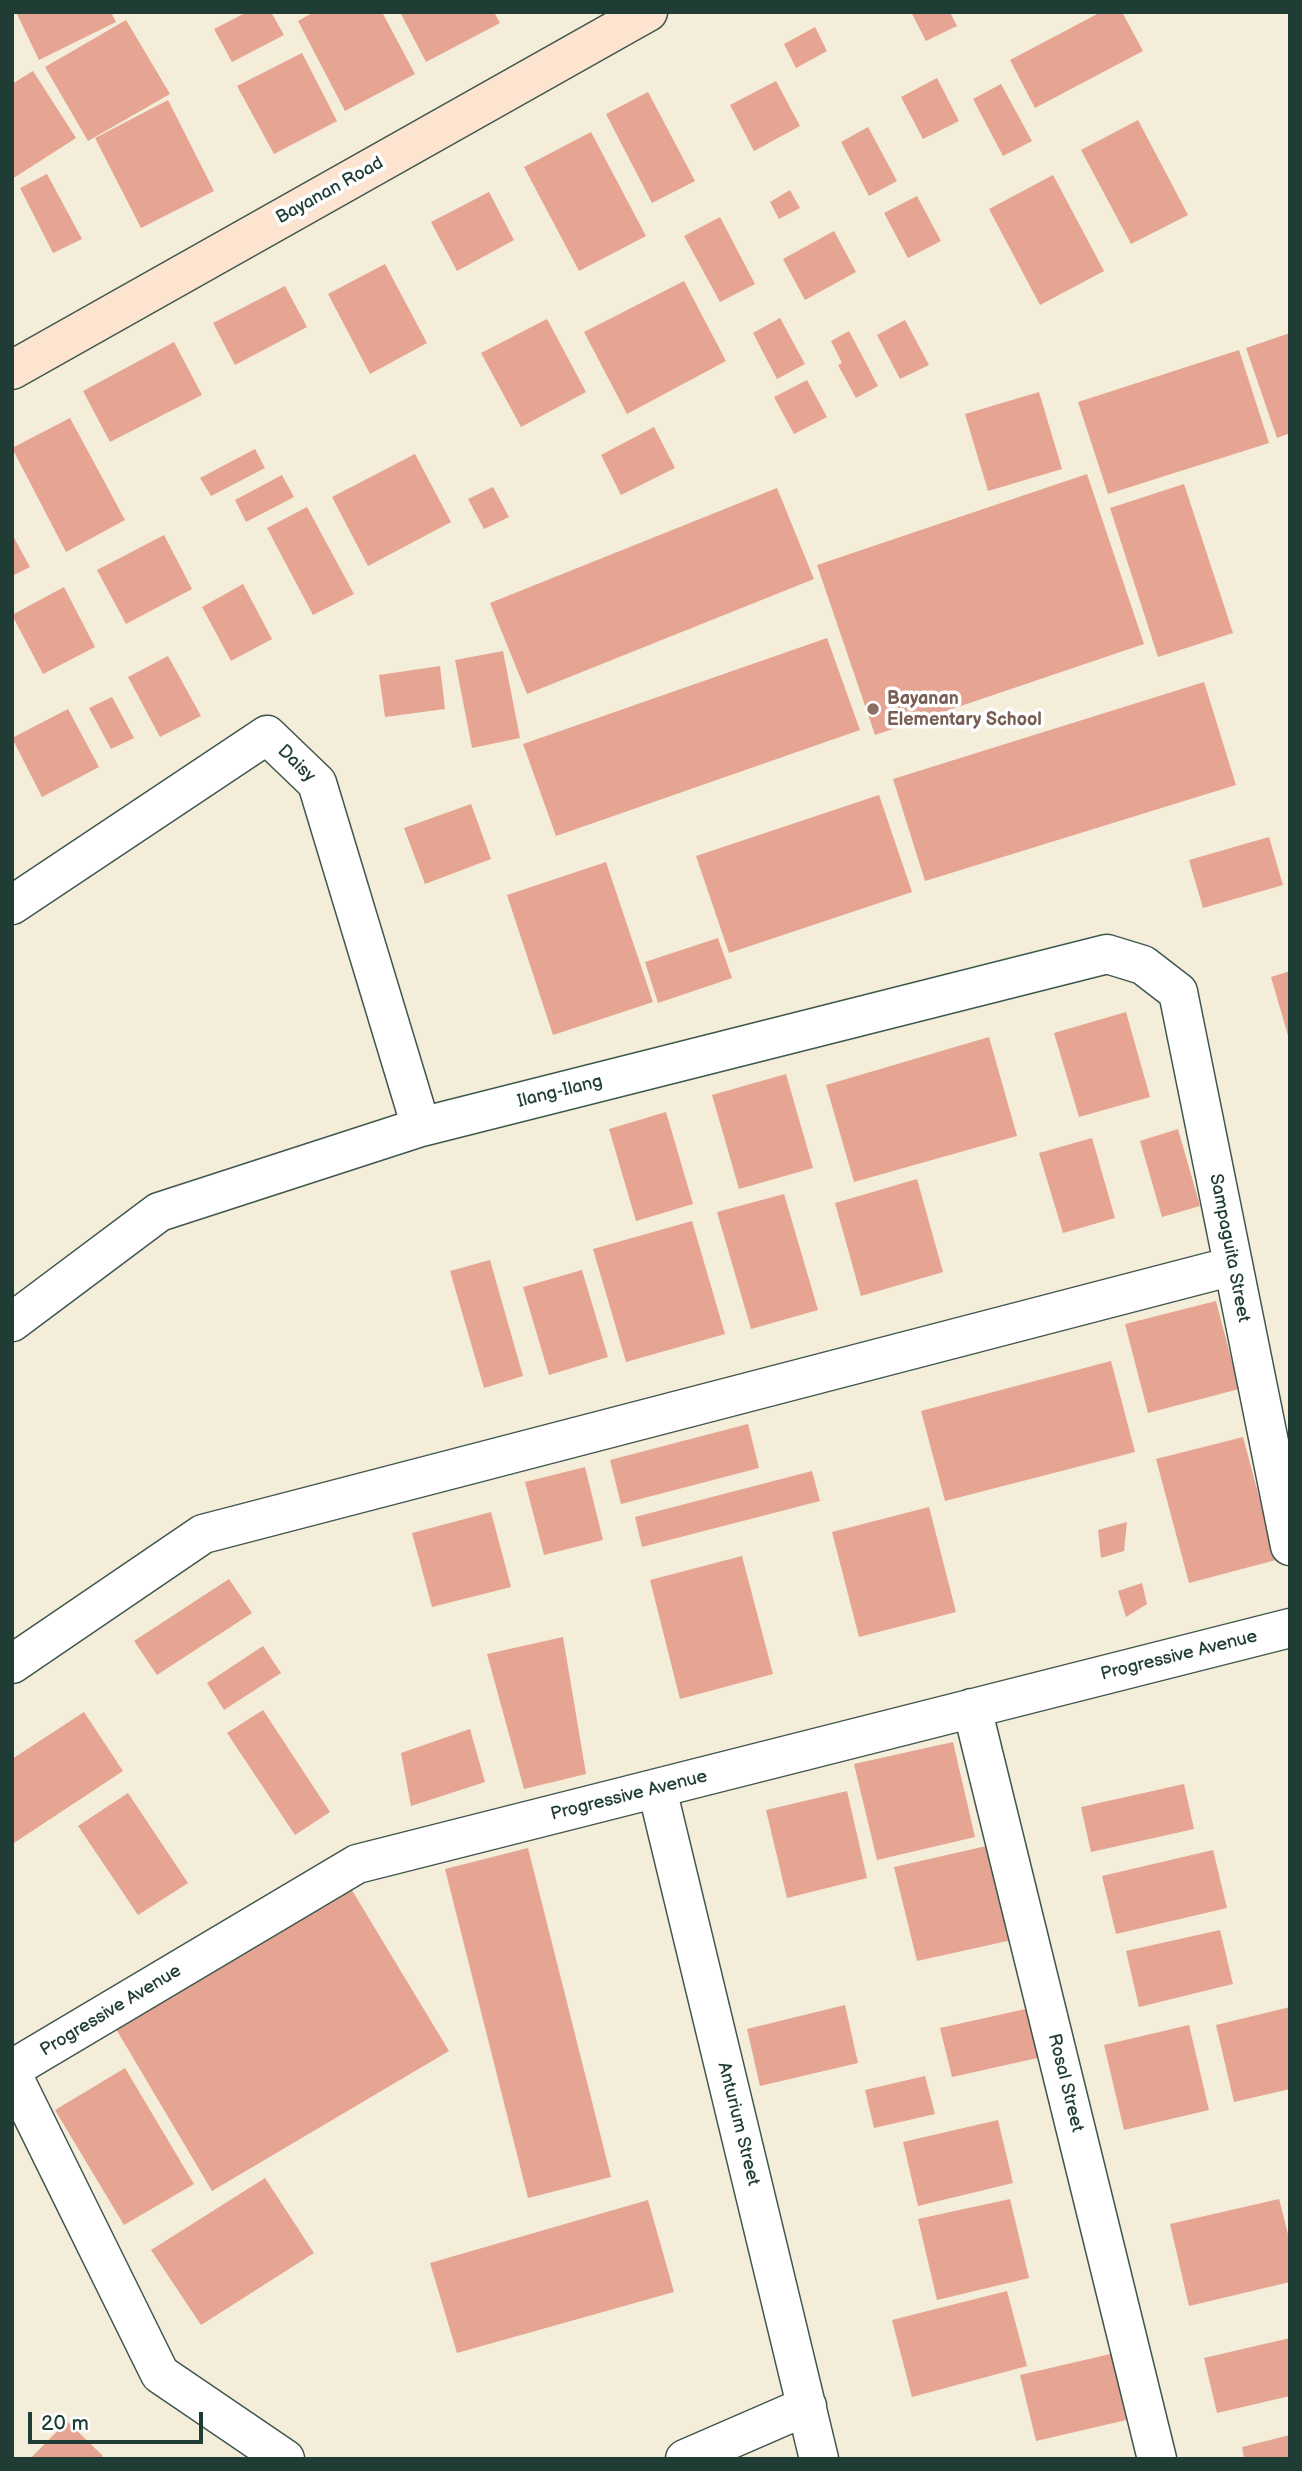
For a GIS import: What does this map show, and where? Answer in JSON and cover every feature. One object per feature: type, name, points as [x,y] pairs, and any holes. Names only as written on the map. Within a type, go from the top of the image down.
[{"type":"main road","name":"Bayanan Road","points":[[12,370],[648,12]]},
{"type":"street","name":"Daisy","points":[[12,905],[267,735],[317,783],[421,1127]]},
{"type":"street","name":"Ilang-Ilang","points":[[12,1322],[159,1212],[421,1127],[1107,954],[1143,965]]},
{"type":"street","name":"Sampaguita Street","points":[[1143,965],[1178,992],[1290,1546]]},
{"type":"street","points":[[12,1664],[203,1534],[1233,1266]]},
{"type":"street","name":"Progressive Avenue","points":[[12,2071],[357,1864],[1290,1628]]},
{"type":"street","name":"Rosal Street","points":[[972,1708],[1157,2459]]},
{"type":"street","name":"Anturium Street","points":[[657,1789],[819,2459]]},
{"type":"street","points":[[12,2071],[160,2374],[285,2459]]},
{"type":"street","points":[[685,2459],[807,2406]]},
{"type":"building","points":[[16,12],[111,12],[116,22],[39,60]]},
{"type":"building","points":[[247,12],[271,12],[284,35],[232,62],[214,29]]},
{"type":"building","points":[[314,12],[382,12],[415,74],[345,111],[298,21]]},
{"type":"building","points":[[400,12],[494,12],[500,23],[426,62]]},
{"type":"building","points":[[911,12],[950,12],[957,26],[926,41]]},
{"type":"building","points":[[1101,12],[1122,12],[1143,51],[1035,108],[1010,60]]},
{"type":"building","points":[[126,20],[170,94],[88,141],[45,67]]},
{"type":"building","points":[[815,27],[827,51],[796,68],[784,44]]},
{"type":"building","points":[[302,53],[337,121],[274,154],[237,86]]},
{"type":"building","points":[[33,71],[76,138],[12,179],[12,84]]},
{"type":"building","points":[[937,78],[959,121],[923,139],[901,97]]},
{"type":"building","points":[[776,81],[800,126],[754,151],[730,105]]},
{"type":"building","points":[[1001,84],[1032,141],[1003,156],[973,99]]},
{"type":"building","points":[[648,92],[695,181],[652,203],[606,114]]},
{"type":"building","points":[[168,100],[214,191],[141,228],[95,138]]},
{"type":"building","points":[[1138,120],[1188,215],[1131,244],[1081,150]]},
{"type":"building","points":[[868,127],[897,181],[869,196],[841,142]]},
{"type":"building","points":[[591,132],[646,236],[579,271],[524,167]]},
{"type":"building","points":[[47,174],[82,239],[53,253],[20,188]]},
{"type":"building","points":[[1053,175],[1104,271],[1040,305],[989,209]]},
{"type":"building","points":[[790,190],[800,208],[779,219],[770,202]]},
{"type":"building","points":[[489,192],[514,240],[457,271],[431,222]]},
{"type":"building","points":[[917,196],[941,241],[908,258],[884,213]]},
{"type":"building","points":[[720,217],[755,284],[720,302],[684,236]]},
{"type":"building","points":[[834,231],[856,272],[805,300],[783,259]]},
{"type":"building","points":[[385,264],[427,343],[370,374],[328,294]]},
{"type":"building","points":[[684,281],[726,361],[627,414],[584,332]]},
{"type":"building","points":[[285,286],[307,327],[235,365],[213,323]]},
{"type":"building","points":[[780,318],[805,364],[777,379],[753,333]]},
{"type":"building","points":[[547,319],[586,392],[521,427],[481,353]]},
{"type":"building","points":[[905,320],[929,365],[900,379],[877,335]]},
{"type":"building","points":[[849,331],[878,386],[856,398],[838,365],[842,363],[831,341]]},
{"type":"building","points":[[1290,333],[1290,433],[1277,438],[1246,348]]},
{"type":"building","points":[[174,342],[202,395],[110,442],[83,391]]},
{"type":"building","points":[[1239,350],[1269,443],[1108,494],[1078,402]]},
{"type":"building","points":[[807,380],[827,417],[794,434],[774,397]]},
{"type":"building","points":[[1039,392],[1062,469],[988,491],[965,414]]},
{"type":"building","points":[[70,418],[125,520],[66,552],[12,448]]},
{"type":"building","points":[[654,427],[675,468],[621,495],[601,455]]},
{"type":"building","points":[[255,449],[265,468],[211,496],[200,478]]},
{"type":"building","points":[[415,454],[451,522],[368,566],[332,497]]},
{"type":"building","points":[[1087,474],[1144,644],[875,735],[817,565]]},
{"type":"building","points":[[282,475],[294,497],[246,522],[235,500]]},
{"type":"building","points":[[1184,484],[1233,633],[1158,657],[1110,508]]},
{"type":"building","points":[[493,487],[509,517],[484,529],[468,499]]},
{"type":"building","points":[[777,488],[814,579],[527,694],[490,603]]},
{"type":"building","points":[[307,507],[354,594],[313,615],[267,528]]},
{"type":"building","points":[[12,534],[30,567],[12,576]]},
{"type":"building","points":[[164,535],[192,589],[126,624],[97,570]]},
{"type":"building","points":[[243,584],[272,639],[231,661],[202,607]]},
{"type":"building","points":[[64,587],[95,647],[43,674],[12,615]]},
{"type":"building","points":[[827,638],[860,730],[556,836],[523,744]]},
{"type":"building","points":[[503,651],[520,738],[472,748],[455,660]]},
{"type":"building","points":[[168,656],[201,716],[160,737],[128,677]]},
{"type":"building","points":[[440,666],[445,709],[385,717],[379,675]]},
{"type":"building","points":[[1204,682],[1236,785],[925,881],[893,779]]},
{"type":"building","points":[[112,697],[134,738],[111,749],[89,708]]},
{"type":"building","points":[[68,709],[99,767],[42,797],[12,738]]},
{"type":"building","points":[[879,795],[912,892],[729,953],[696,856]]},
{"type":"building","points":[[471,804],[491,859],[425,884],[404,828]]},
{"type":"building","points":[[1269,837],[1283,885],[1203,908],[1189,860]]},
{"type":"building","points":[[606,862],[653,1002],[553,1035],[507,895]]},
{"type":"building","points":[[718,938],[732,978],[658,1003],[645,962]]},
{"type":"building","points":[[1290,971],[1290,1039],[1289,1039],[1271,977]]},
{"type":"building","points":[[1126,1012],[1150,1097],[1079,1117],[1054,1033]]},
{"type":"building","points":[[989,1037],[1017,1136],[854,1182],[826,1085]]},
{"type":"building","points":[[786,1074],[813,1168],[739,1189],[712,1095]]},
{"type":"building","points":[[666,1112],[693,1204],[636,1221],[609,1129]]},
{"type":"building","points":[[1178,1129],[1200,1206],[1162,1217],[1140,1141]]},
{"type":"building","points":[[1092,1138],[1115,1218],[1063,1233],[1039,1153]]},
{"type":"building","points":[[917,1179],[943,1272],[861,1296],[835,1203]]},
{"type":"building","points":[[784,1194],[818,1310],[751,1329],[717,1212]]},
{"type":"building","points":[[692,1221],[725,1334],[626,1362],[593,1249]]},
{"type":"building","points":[[490,1260],[523,1376],[484,1388],[450,1271]]},
{"type":"building","points":[[582,1270],[608,1357],[549,1375],[523,1287]]},
{"type":"building","points":[[1216,1301],[1239,1389],[1148,1413],[1125,1324]]},
{"type":"building","points":[[1111,1361],[1135,1452],[945,1501],[921,1411]]},
{"type":"building","points":[[748,1424],[759,1468],[621,1504],[610,1460]]},
{"type":"building","points":[[1243,1437],[1276,1560],[1189,1583],[1156,1459]]},
{"type":"building","points":[[585,1467],[603,1540],[544,1555],[525,1482]]},
{"type":"building","points":[[812,1471],[820,1501],[642,1547],[635,1517]]},
{"type":"building","points":[[929,1507],[956,1612],[859,1637],[832,1532]]},
{"type":"building","points":[[491,1512],[511,1587],[432,1607],[412,1533]]},
{"type":"building","points":[[1127,1522],[1124,1551],[1101,1558],[1098,1530]]},
{"type":"building","points":[[742,1556],[773,1674],[680,1699],[650,1580]]},
{"type":"building","points":[[229,1579],[252,1613],[157,1675],[134,1641]]},
{"type":"building","points":[[1142,1583],[1147,1604],[1126,1617],[1118,1591]]},
{"type":"building","points":[[563,1637],[586,1774],[524,1789],[487,1654]]},
{"type":"building","points":[[263,1646],[281,1673],[224,1710],[207,1683]]},
{"type":"building","points":[[263,1710],[330,1812],[295,1835],[227,1733]]},
{"type":"building","points":[[84,1712],[123,1771],[14,1843],[12,1759]]},
{"type":"building","points":[[470,1729],[485,1782],[411,1806],[401,1753]]},
{"type":"building","points":[[953,1742],[975,1837],[877,1860],[854,1764]]},
{"type":"building","points":[[1184,1784],[1194,1829],[1091,1852],[1081,1807]]},
{"type":"building","points":[[847,1791],[867,1878],[787,1898],[766,1810]]},
{"type":"building","points":[[128,1793],[188,1883],[138,1915],[78,1826]]},
{"type":"building","points":[[991,1845],[1012,1940],[917,1961],[894,1867]]},
{"type":"building","points":[[528,1848],[611,2177],[528,2198],[445,1869]]},
{"type":"building","points":[[1213,1850],[1227,1908],[1116,1934],[1102,1876]]},
{"type":"building","points":[[350,1887],[449,2051],[212,2191],[116,2029]]},
{"type":"building","points":[[1220,1930],[1233,1984],[1139,2007],[1126,1951]]},
{"type":"building","points":[[845,2005],[858,2063],[760,2086],[747,2029]]},
{"type":"building","points":[[1290,2007],[1290,2089],[1234,2102],[1216,2025]]},
{"type":"building","points":[[1030,2008],[1042,2057],[952,2077],[940,2028]]},
{"type":"building","points":[[1189,2025],[1209,2110],[1124,2130],[1104,2045]]},
{"type":"building","points":[[125,2068],[194,2184],[124,2225],[55,2110]]},
{"type":"building","points":[[925,2076],[935,2114],[874,2128],[865,2090]]},
{"type":"building","points":[[998,2120],[1013,2183],[918,2206],[903,2142]]},
{"type":"building","points":[[265,2178],[314,2253],[201,2325],[151,2250]]},
{"type":"building","points":[[1010,2199],[1029,2278],[937,2300],[918,2219]]},
{"type":"building","points":[[1279,2199],[1290,2242],[1290,2282],[1189,2306],[1170,2224]]},
{"type":"building","points":[[648,2200],[674,2292],[457,2353],[430,2263]]},
{"type":"building","points":[[1007,2291],[1027,2366],[912,2397],[892,2320]]},
{"type":"building","points":[[1290,2338],[1290,2396],[1217,2413],[1204,2358]]},
{"type":"building","points":[[1119,2352],[1135,2418],[1036,2441],[1020,2375]]},
{"type":"building","points":[[67,2421],[103,2456],[100,2459],[30,2459]]},
{"type":"building","points":[[1290,2435],[1290,2459],[1244,2459],[1242,2447]]},
{"type":"place","name":"Bayanan Elementary School","points":[[873,709]]}]
